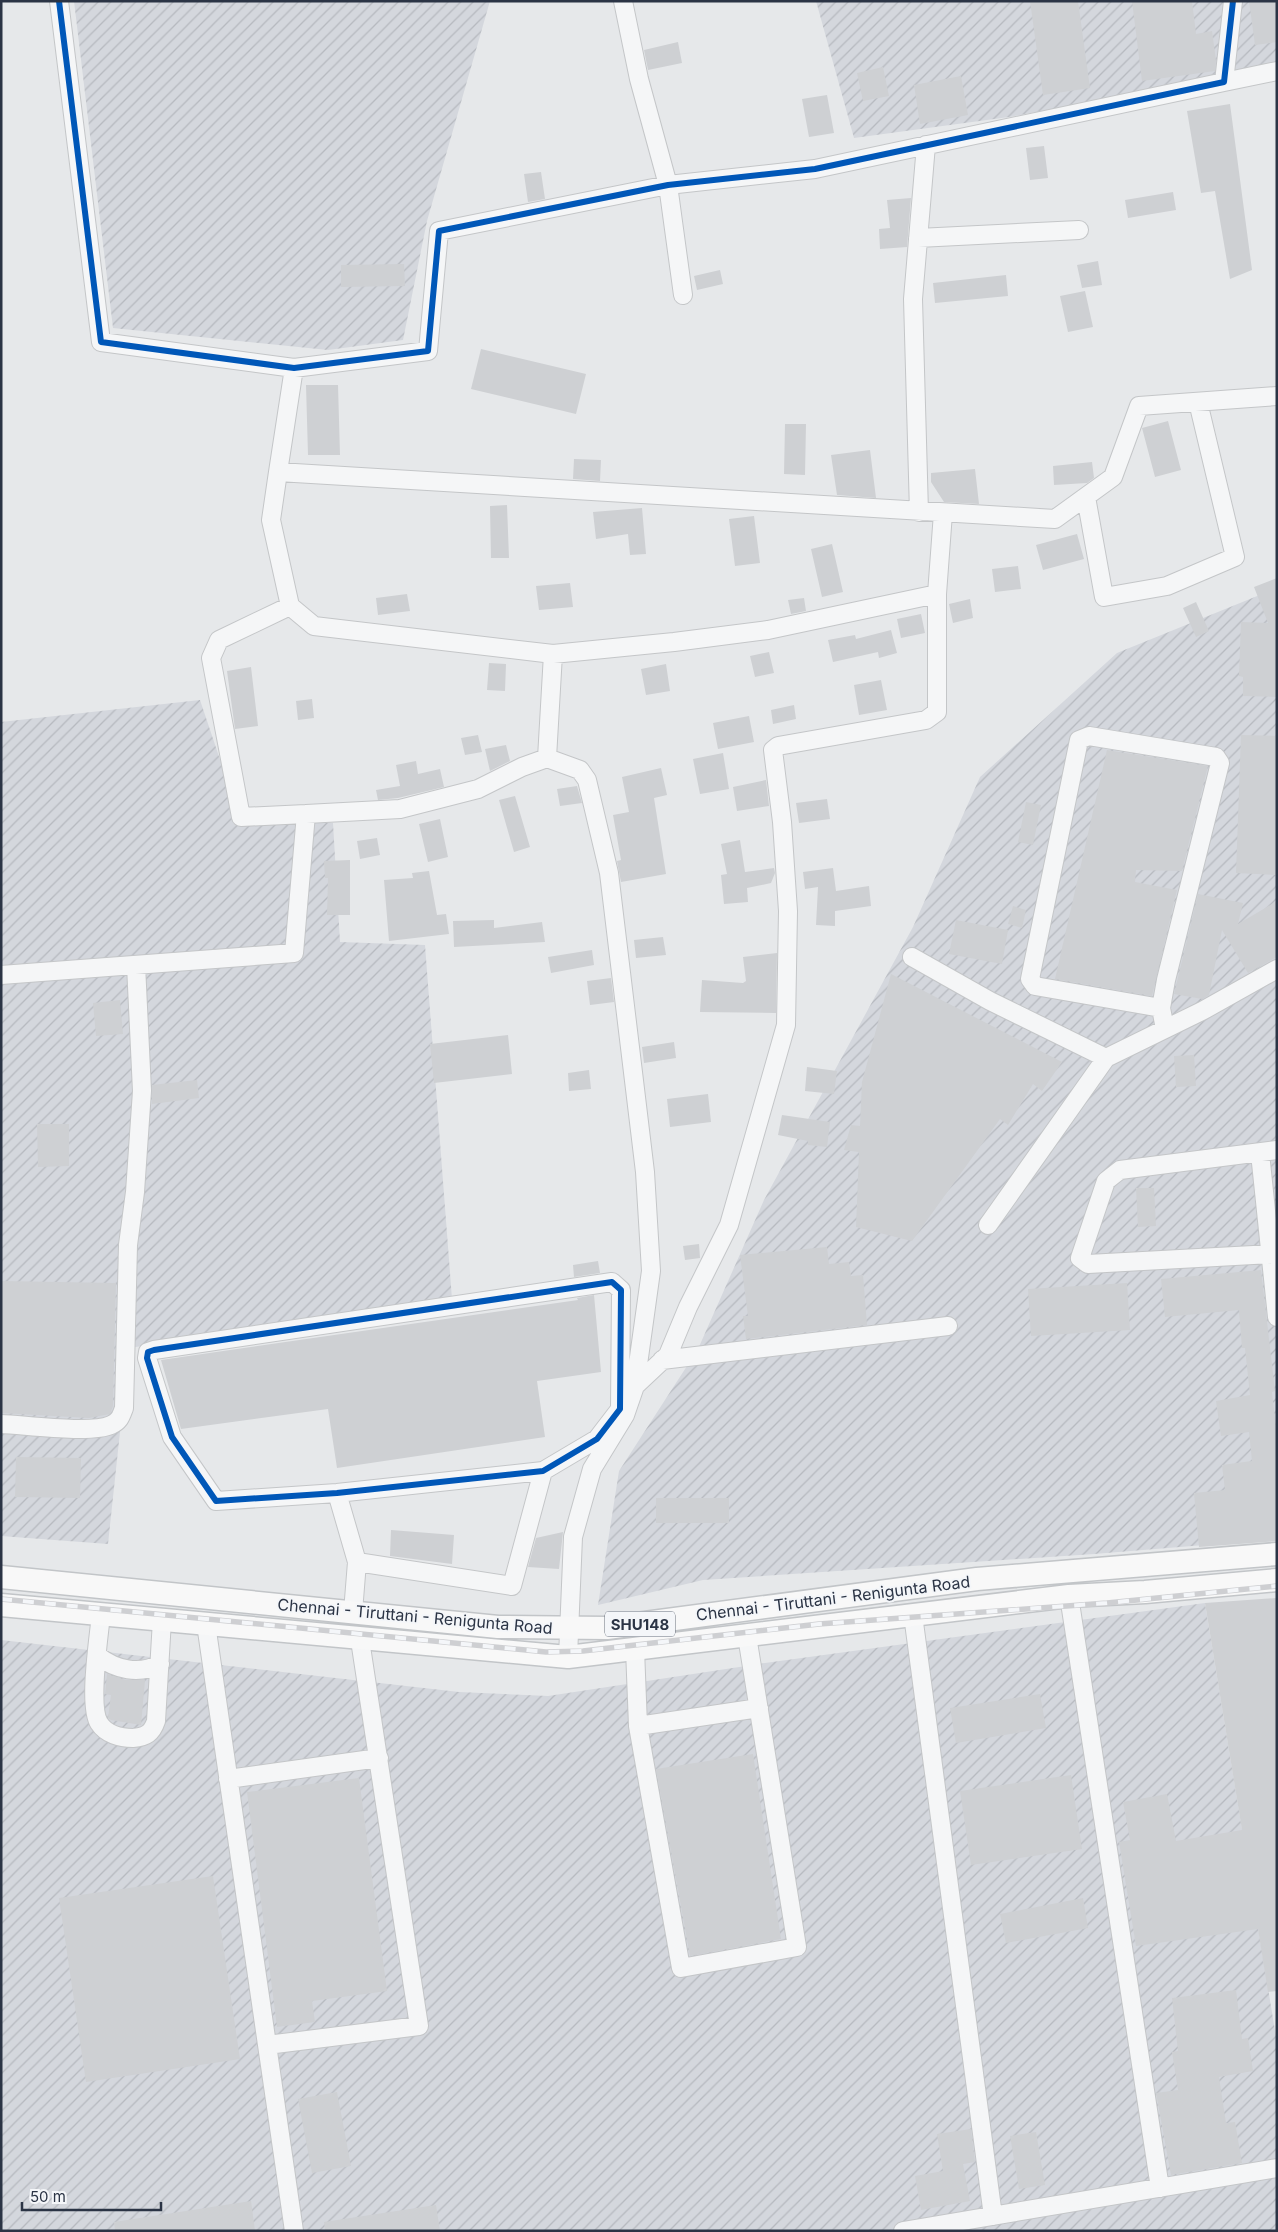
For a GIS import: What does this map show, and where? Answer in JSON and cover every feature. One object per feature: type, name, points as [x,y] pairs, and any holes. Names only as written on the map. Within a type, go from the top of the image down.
[{"type":"main road","name":"Chennai - Tiruttani - Renigunta Road","points":[[1,1577],[498,1626],[569,1629],[607,1628],[778,1604],[977,1580],[1277,1554]]},
{"type":"main road","name":"Chennai - Tiruttani - Renigunta Road","points":[[1,1605],[360,1640],[568,1657],[1069,1596],[1146,1592],[1277,1580]]},
{"type":"main road","points":[[778,1604],[782,1632]]},
{"type":"street","points":[[59,1],[101,342],[294,368],[428,351],[439,231],[668,186],[815,169],[1277,71]]},
{"type":"street","points":[[623,1],[639,78],[668,186],[682,295]]},
{"type":"street","points":[[1224,82],[1233,1]]},
{"type":"street","points":[[919,512],[914,299],[926,145]]},
{"type":"street","points":[[918,238],[1079,230]]},
{"type":"street","points":[[294,368],[271,520],[290,606],[314,626],[552,654],[768,630],[885,607],[937,594]]},
{"type":"street","points":[[278,472],[1055,520],[1113,477],[1139,406],[1277,396]]},
{"type":"street","points":[[1086,497],[1104,596],[1167,586],[1235,557],[1198,402]]},
{"type":"street","points":[[635,1386],[668,1355],[688,1307],[729,1225],[786,1025],[788,911],[782,822],[773,750],[778,746],[926,720],[933,717],[937,712],[937,594],[943,514]]},
{"type":"street","points":[[290,606],[219,640],[211,658],[241,817],[400,809],[478,789],[522,766],[547,758],[580,770],[587,780],[609,873],[645,1172],[651,1271],[635,1386],[625,1415],[592,1468],[573,1537],[568,1657]]},
{"type":"street","points":[[547,758],[552,654]]},
{"type":"street","points":[[1161,1008],[1035,986],[1030,979],[1079,740],[1089,736],[1216,757],[1220,763],[1161,1008],[1165,1029]]},
{"type":"street","points":[[1,975],[294,953],[306,814]]},
{"type":"street","points":[[912,957],[990,1001],[1106,1058]]},
{"type":"street","points":[[1,1424],[110,1426],[120,1419],[124,1408],[128,1245],[135,1192],[142,1091],[136,965]]},
{"type":"street","points":[[988,1225],[1106,1058],[1165,1029],[1277,969]]},
{"type":"street","points":[[1272,1254],[1088,1264],[1080,1258],[1106,1182],[1120,1170],[1269,1152],[1272,1254],[1277,1317]]},
{"type":"street","points":[[612,1282],[621,1290],[620,1409],[597,1438],[543,1471],[336,1493],[216,1501],[172,1437],[147,1358],[148,1352],[612,1282]]},
{"type":"street","points":[[662,1360],[948,1326]]},
{"type":"street","points":[[357,1562],[512,1586],[543,1471]]},
{"type":"street","points":[[336,1493],[357,1562],[353,1612]]},
{"type":"street","points":[[1069,1596],[1160,2188]]},
{"type":"street","points":[[101,1614],[94,1708],[99,1723],[114,1735],[124,1738],[148,1735],[153,1730],[158,1710],[162,1620]]},
{"type":"street","points":[[912,1615],[993,2216]]},
{"type":"street","points":[[206,1624],[294,2231]]},
{"type":"street","points":[[635,1649],[638,1726],[681,1968],[797,1947],[747,1636]]},
{"type":"street","points":[[267,2045],[420,2026],[360,1640]]},
{"type":"street","points":[[98,1656],[111,1666],[130,1669],[150,1670],[160,1664]]},
{"type":"street","points":[[638,1726],[759,1708]]},
{"type":"street","points":[[228,1779],[379,1758]]},
{"type":"street","points":[[903,2231],[1277,2168]]},
{"type":"shaded area","points":[[74,1],[490,1],[427,221],[403,340],[328,350],[113,328]]},
{"type":"shaded area","points":[[816,1],[1277,1],[1277,67],[1009,117],[854,138]]},
{"type":"shaded area","points":[[1277,588],[1277,1539],[1094,1554],[703,1580],[598,1605],[619,1471],[698,1349],[764,1200],[913,927],[980,777],[1117,653]]},
{"type":"shaded area","points":[[200,700],[241,822],[333,823],[340,942],[425,945],[452,1299],[129,1348],[108,1544],[1,1536],[1,722]]},
{"type":"shaded area","points":[[1205,1603],[1277,2043],[1277,2231],[1,2231],[1,1640],[459,1692],[548,1696],[765,1663]]},
{"type":"building","points":[[1030,1],[1078,1],[1090,88],[1043,95]]},
{"type":"building","points":[[1132,1],[1192,1],[1196,34],[1212,31],[1216,61],[1215,71],[1142,81]]},
{"type":"building","points":[[1249,1],[1277,1],[1277,42],[1255,45]]},
{"type":"building","points":[[678,42],[682,63],[648,70],[644,50]]},
{"type":"building","points":[[883,67],[889,96],[863,101],[857,73]]},
{"type":"building","points":[[961,76],[968,115],[920,124],[914,85]]},
{"type":"building","points":[[827,95],[834,133],[809,137],[802,99]]},
{"type":"building","points":[[1230,104],[1252,270],[1230,279],[1215,191],[1201,193],[1187,111]]},
{"type":"building","points":[[1044,146],[1048,178],[1030,180],[1026,148]]},
{"type":"building","points":[[541,172],[545,199],[528,202],[524,174]]},
{"type":"building","points":[[1173,192],[1176,210],[1128,218],[1125,200]]},
{"type":"building","points":[[911,198],[907,247],[880,249],[879,229],[890,228],[887,200]]},
{"type":"building","points":[[1098,261],[1102,285],[1082,288],[1077,265]]},
{"type":"building","points":[[404,264],[405,286],[341,287],[341,265]]},
{"type":"building","points":[[720,270],[723,284],[697,290],[694,276]]},
{"type":"building","points":[[1006,275],[1008,296],[935,303],[933,283]]},
{"type":"building","points":[[1085,291],[1093,327],[1068,332],[1060,296]]},
{"type":"building","points":[[481,349],[586,374],[576,414],[471,389]]},
{"type":"building","points":[[306,385],[338,385],[340,455],[308,455]]},
{"type":"building","points":[[1168,421],[1181,470],[1155,477],[1142,428]]},
{"type":"building","points":[[785,424],[806,424],[805,475],[784,474]]},
{"type":"building","points":[[870,450],[876,498],[837,495],[831,455]]},
{"type":"building","points":[[574,459],[601,460],[600,481],[573,479]]},
{"type":"building","points":[[1092,462],[1094,478],[1087,483],[1054,485],[1053,466]]},
{"type":"building","points":[[975,469],[979,504],[944,502],[931,482],[931,473]]},
{"type":"building","points":[[507,505],[509,558],[491,558],[490,506]]},
{"type":"building","points":[[642,508],[646,554],[630,555],[628,534],[596,539],[593,512]]},
{"type":"building","points":[[754,516],[760,563],[735,566],[729,519]]},
{"type":"building","points":[[1077,534],[1084,559],[1043,570],[1036,545]]},
{"type":"building","points":[[832,544],[843,592],[822,597],[811,549]]},
{"type":"building","points":[[1018,566],[1021,589],[995,592],[992,569]]},
{"type":"building","points":[[1277,578],[1277,697],[1243,696],[1243,677],[1239,676],[1241,622],[1268,623],[1254,587]]},
{"type":"building","points":[[570,583],[573,607],[539,610],[536,586]]},
{"type":"building","points":[[407,594],[410,611],[378,615],[376,598]]},
{"type":"building","points":[[804,598],[806,611],[791,614],[788,600]]},
{"type":"building","points":[[970,599],[973,618],[953,623],[949,604]]},
{"type":"building","points":[[1196,602],[1209,631],[1196,637],[1183,608]]},
{"type":"building","points":[[921,614],[925,633],[901,638],[897,619]]},
{"type":"building","points":[[891,630],[897,653],[879,658],[878,652],[833,662],[828,640],[855,635],[856,639]]},
{"type":"building","points":[[769,652],[774,673],[755,677],[750,656]]},
{"type":"building","points":[[489,663],[506,664],[505,691],[487,690]]},
{"type":"building","points":[[666,664],[670,691],[646,695],[641,669]]},
{"type":"building","points":[[251,667],[258,726],[235,729],[227,671]]},
{"type":"building","points":[[881,680],[887,710],[859,715],[854,685]]},
{"type":"building","points":[[312,699],[314,718],[298,720],[296,701]]},
{"type":"building","points":[[794,705],[796,719],[773,724],[771,710]]},
{"type":"building","points":[[749,716],[754,742],[718,749],[713,723]]},
{"type":"building","points":[[478,735],[482,752],[465,755],[461,738]]},
{"type":"building","points":[[1241,735],[1277,736],[1277,875],[1236,873]]},
{"type":"building","points":[[506,745],[510,761],[490,771],[485,749]]},
{"type":"building","points":[[1107,750],[1208,766],[1182,871],[1136,870],[1135,882],[1177,890],[1152,996],[1055,979]]},
{"type":"building","points":[[723,753],[729,789],[700,794],[693,759]]},
{"type":"building","points":[[416,761],[418,774],[440,769],[444,787],[398,798],[378,800],[376,790],[400,786],[396,765]]},
{"type":"building","points":[[661,768],[667,795],[654,798],[666,874],[621,882],[617,861],[621,860],[613,815],[629,812],[622,777]]},
{"type":"building","points":[[766,780],[769,806],[737,811],[733,787]]},
{"type":"building","points":[[577,786],[582,803],[560,806],[557,789]]},
{"type":"building","points":[[515,796],[530,847],[514,852],[499,800]]},
{"type":"building","points":[[827,799],[830,819],[799,823],[796,803]]},
{"type":"building","points":[[1026,802],[1041,805],[1033,845],[1018,842]]},
{"type":"building","points":[[440,819],[448,857],[428,862],[419,824]]},
{"type":"building","points":[[377,838],[380,855],[360,859],[357,841]]},
{"type":"building","points":[[740,840],[745,872],[774,868],[775,873],[771,883],[747,888],[748,902],[724,904],[721,875],[727,874],[721,844]]},
{"type":"building","points":[[350,860],[350,915],[327,915],[328,878],[325,878],[324,861]]},
{"type":"building","points":[[833,868],[836,891],[869,886],[871,906],[835,911],[835,926],[816,925],[818,887],[805,889],[803,872]]},
{"type":"building","points":[[429,871],[437,915],[446,914],[449,934],[389,941],[384,880],[413,878],[412,873]]},
{"type":"building","points":[[1198,894],[1243,903],[1238,924],[1277,901],[1277,957],[1248,973],[1222,930],[1209,995],[1202,999],[1174,994]]},
{"type":"building","points":[[1013,906],[1026,910],[1022,928],[1008,924]]},
{"type":"building","points":[[494,920],[494,928],[542,922],[545,942],[454,947],[453,921]]},
{"type":"building","points":[[956,920],[1008,930],[1002,964],[949,954]]},
{"type":"building","points":[[663,937],[666,955],[636,958],[634,940]]},
{"type":"building","points":[[592,950],[594,965],[551,973],[548,957]]},
{"type":"building","points":[[777,953],[776,1013],[700,1012],[702,980],[743,983],[746,981],[743,957]]},
{"type":"building","points":[[891,974],[1062,1062],[1042,1091],[1033,1084],[1008,1125],[1000,1119],[912,1241],[856,1227],[859,1152],[844,1150],[851,1125],[860,1126],[862,1082]]},
{"type":"building","points":[[611,978],[614,1002],[590,1005],[587,981]]},
{"type":"building","points":[[120,1000],[123,1034],[96,1036],[93,1003]]},
{"type":"building","points":[[508,1035],[512,1074],[434,1083],[430,1044]]},
{"type":"building","points":[[674,1042],[676,1058],[644,1063],[642,1047]]},
{"type":"building","points":[[1194,1055],[1196,1086],[1176,1087],[1174,1056]]},
{"type":"building","points":[[807,1067],[837,1071],[834,1094],[805,1091]]},
{"type":"building","points":[[589,1070],[591,1089],[569,1091],[568,1073]]},
{"type":"building","points":[[197,1080],[199,1098],[152,1104],[152,1085]]},
{"type":"building","points":[[708,1094],[711,1122],[670,1127],[667,1099]]},
{"type":"building","points":[[782,1115],[830,1122],[827,1147],[808,1145],[808,1141],[778,1135]]},
{"type":"building","points":[[37,1124],[69,1124],[69,1166],[38,1167]]},
{"type":"building","points":[[1136,1188],[1154,1188],[1156,1226],[1138,1227]]},
{"type":"building","points":[[699,1244],[700,1258],[685,1260],[683,1246]]},
{"type":"building","points":[[827,1247],[829,1264],[849,1262],[851,1276],[863,1275],[867,1325],[746,1339],[743,1316],[748,1316],[740,1255]]},
{"type":"building","points":[[598,1261],[600,1273],[574,1277],[573,1265]]},
{"type":"building","points":[[1261,1270],[1275,1391],[1272,1392],[1277,1435],[1277,1541],[1199,1547],[1194,1493],[1225,1490],[1222,1465],[1252,1461],[1249,1432],[1221,1436],[1216,1401],[1250,1395],[1245,1348],[1242,1348],[1239,1310],[1165,1317],[1161,1279]]},
{"type":"building","points":[[1,1281],[116,1283],[113,1406],[110,1414],[89,1418],[1,1413]]},
{"type":"building","points":[[1127,1283],[1130,1330],[1031,1336],[1028,1289]]},
{"type":"building","points":[[594,1295],[601,1372],[537,1381],[545,1437],[337,1468],[328,1409],[181,1429],[161,1360],[578,1300],[577,1298]]},
{"type":"building","points":[[16,1457],[81,1458],[80,1498],[15,1497]]},
{"type":"building","points":[[656,1498],[729,1498],[729,1523],[656,1523]]},
{"type":"building","points":[[391,1530],[454,1535],[452,1564],[390,1556]]},
{"type":"building","points":[[563,1532],[559,1569],[528,1567],[536,1538]]},
{"type":"building","points":[[1277,1598],[1277,1991],[1268,1992],[1258,1929],[1136,1946],[1119,1842],[1130,1840],[1123,1802],[1167,1794],[1176,1841],[1242,1830],[1205,1603]]},
{"type":"building","points":[[107,1674],[126,1680],[145,1680],[141,1725],[108,1718],[111,1695],[105,1694]]},
{"type":"building","points":[[1040,1694],[1046,1728],[956,1743],[950,1708]]},
{"type":"building","points":[[753,1754],[781,1939],[690,1956],[656,1769]]},
{"type":"building","points":[[1071,1775],[1082,1849],[971,1865],[960,1791]]},
{"type":"building","points":[[359,1778],[387,1991],[312,2001],[315,2022],[277,2027],[247,1792]]},
{"type":"building","points":[[213,1876],[240,2059],[86,2082],[59,1898]]},
{"type":"building","points":[[1083,1898],[1088,1928],[1006,1943],[1000,1914]]},
{"type":"building","points":[[1236,1990],[1242,2039],[1248,2038],[1253,2071],[1219,2077],[1226,2123],[1235,2122],[1242,2163],[1171,2175],[1156,2093],[1178,2090],[1172,2052],[1178,2051],[1172,1998]]},
{"type":"building","points":[[337,2092],[351,2166],[312,2173],[298,2099]]},
{"type":"building","points":[[971,2129],[975,2162],[963,2164],[970,2201],[921,2210],[915,2176],[943,2171],[937,2134]]},
{"type":"building","points":[[1036,2132],[1045,2185],[1019,2189],[1010,2136]]},
{"type":"building","points":[[251,2201],[255,2231],[115,2231],[114,2222]]},
{"type":"building","points":[[436,2205],[440,2231],[325,2231],[324,2222]]},
{"type":"railway","points":[[1,1599],[546,1652],[583,1651],[819,1624],[1107,1603],[1277,1586]]},
{"type":"cycle path","points":[[59,1],[101,342],[294,368],[428,351],[439,231],[668,185],[815,169],[1224,82],[1233,1]]},
{"type":"cycle path","points":[[612,1282],[621,1290],[620,1409],[597,1439],[543,1471],[337,1493],[216,1501],[172,1437],[147,1358],[148,1352],[154,1350],[612,1282]]}]
